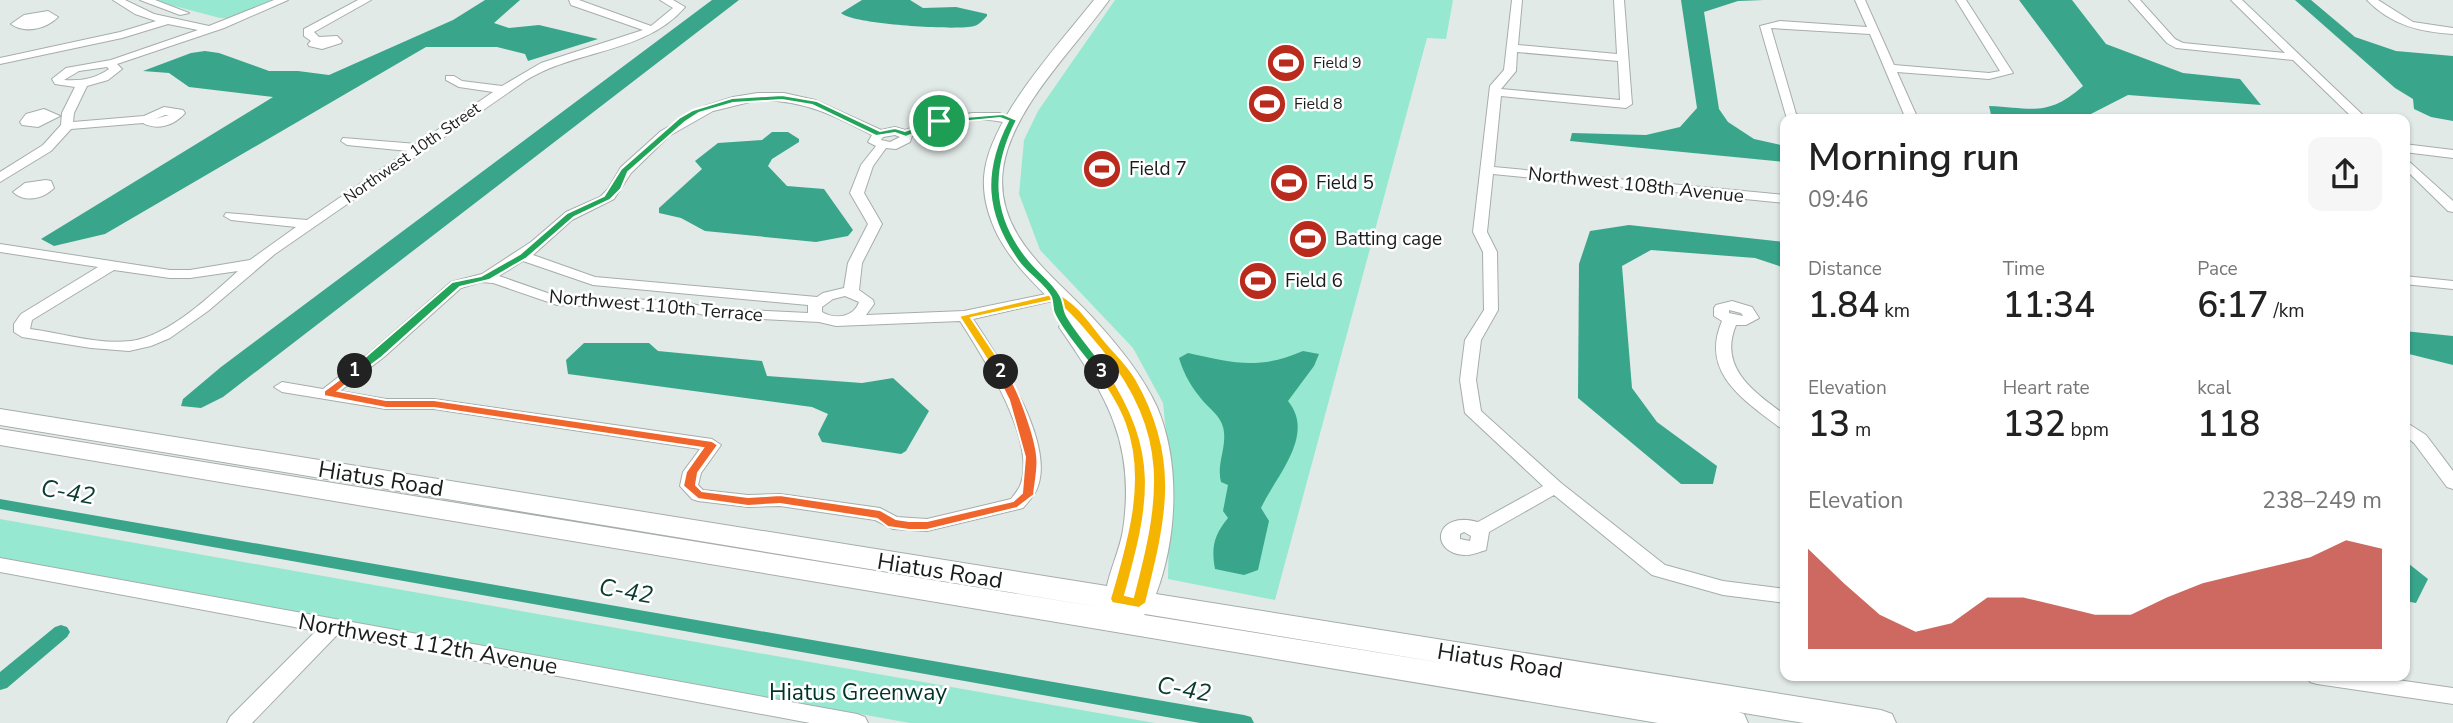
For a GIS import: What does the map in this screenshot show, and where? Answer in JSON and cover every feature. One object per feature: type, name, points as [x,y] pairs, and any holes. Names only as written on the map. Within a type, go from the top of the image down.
[{"type":"main road","points":[[1102,0],[1013,120],[1000,145],[994,171],[998,210],[1010,240],[1023,260],[1056,296],[1060,314],[1119,399],[1131,425],[1140,484],[1125,608]]},
{"type":"main road","name":"Hiatus Road","points":[[0,418],[1125,608],[1733,723]]},
{"type":"main road","name":"Hiatus Road","points":[[0,437],[1881,723]]},
{"type":"street","points":[[38,0],[42,14]]},
{"type":"street","points":[[118,0],[156,18],[212,30]]},
{"type":"street","points":[[145,0],[228,27]]},
{"type":"street","points":[[283,0],[228,27],[212,30],[112,66],[101,78],[65,84],[58,79],[78,67],[112,66],[228,27],[296,2]]},
{"type":"street","points":[[318,40],[309,36],[308,31],[366,0]]},
{"type":"street","name":"Northwest 10th Street","points":[[112,265],[26,317],[22,331],[130,346],[165,335],[242,277],[253,264],[504,90],[537,69],[635,37],[651,29],[680,7],[665,0]]},
{"type":"street","points":[[1517,0],[1510,71],[1496,86],[1480,232],[1490,252],[1491,310],[1473,340],[1468,380],[1473,413],[1555,487],[1659,570],[1723,588],[1780,595]]},
{"type":"street","points":[[1496,92],[1626,104],[1619,0]]},
{"type":"street","points":[[1860,0],[1910,114]]},
{"type":"street","points":[[1890,68],[1989,76],[2007,73],[1961,0]]},
{"type":"street","points":[[2134,0],[2171,41],[2180,46],[2296,57]]},
{"type":"street","points":[[2236,0],[2356,114]]},
{"type":"street","points":[[2372,0],[2400,23],[2453,32]]},
{"type":"street","points":[[575,1],[651,29]]},
{"type":"street","points":[[97,40],[156,18]]},
{"type":"street","points":[[0,61],[122,35],[171,20]]},
{"type":"street","points":[[1795,114],[1765,26],[1780,24],[1873,31]]},
{"type":"street","points":[[1512,48],[1624,58]]},
{"type":"street","points":[[450,78],[458,84],[504,90]]},
{"type":"street","points":[[0,178],[47,148],[68,119],[83,83]]},
{"type":"street","points":[[485,278],[523,256],[571,215],[607,198],[616,189],[624,171],[682,120],[710,106],[756,98],[801,100],[814,103],[880,140]]},
{"type":"street","points":[[54,116],[68,119],[146,119]]},
{"type":"street","points":[[851,292],[855,263],[875,224],[857,193],[880,140],[895,131],[906,134],[926,127],[1013,120]]},
{"type":"street","points":[[347,141],[419,148]]},
{"type":"street","points":[[2410,149],[2453,154]]},
{"type":"street","points":[[2410,168],[2453,208]]},
{"type":"street","name":"Northwest 108th Avenue","points":[[1488,170],[1780,199]]},
{"type":"street","points":[[0,184],[25,188]]},
{"type":"street","points":[[231,216],[309,224]]},
{"type":"street","points":[[0,248],[170,274],[190,274],[253,264]]},
{"type":"street","points":[[523,256],[593,281],[819,302]]},
{"type":"street","name":"Northwest 110th Terrace","points":[[328,393],[378,354],[456,285],[485,278],[557,300],[681,305],[708,312],[848,320]]},
{"type":"street","points":[[2410,281],[2453,285]]},
{"type":"street","points":[[818,318],[814,310],[819,302],[833,294],[851,292],[863,296],[867,304],[861,313],[848,320]]},
{"type":"street","points":[[848,320],[964,316],[1056,296]]},
{"type":"street","points":[[282,387],[386,404],[434,404],[712,445],[692,472],[689,486],[698,495],[748,501],[780,500],[880,514],[893,523],[927,525],[1017,504],[1028,495],[1031,457],[1015,400],[964,316]]},
{"type":"street","points":[[1730,321],[1722,334],[1725,365],[1742,391],[1780,420]]},
{"type":"street","points":[[2410,431],[2420,439],[2453,483]]},
{"type":"street","points":[[1478,530],[1555,487]]},
{"type":"street","name":"Northwest 112th Avenue","points":[[0,565],[857,723]]},
{"type":"street","points":[[238,723],[332,627]]},
{"type":"street","points":[[2351,681],[2453,696]]},
{"type":"green space","points":[[151,0],[275,0],[233,18],[220,18]]},
{"type":"green space","points":[[1115,0],[1453,0],[1446,39],[1427,38],[1275,600],[1168,579],[1170,471],[1163,403],[1133,348],[1040,250],[1019,194],[1024,140],[1038,111]]},
{"type":"green space","name":"Hiatus Greenway","points":[[0,519],[1155,723],[910,723],[0,558]]},
{"type":"shaded area","points":[[485,0],[520,0],[494,23],[509,28],[539,25],[598,39],[528,61],[525,54],[497,47],[426,47],[105,234],[54,246],[41,239],[273,97],[189,87],[169,73],[143,71],[191,53],[205,51],[219,53],[269,71],[329,75],[453,20]]},
{"type":"shaded area","points":[[712,0],[739,0],[223,397],[201,408],[181,406],[183,399],[221,367]]},
{"type":"shaded area","points":[[862,0],[910,0],[923,8],[956,7],[987,16],[974,26],[948,28],[883,23],[841,13]]},
{"type":"shaded area","points":[[1681,0],[1764,0],[1738,1],[1704,12],[1719,109],[1728,122],[1754,139],[1780,145],[1780,162],[1570,141],[1572,133],[1646,135],[1680,127],[1697,108]]},
{"type":"shaded area","points":[[2019,0],[2072,0],[2106,44],[2183,73],[2240,79],[2261,105],[2128,95],[2091,114],[1991,114],[1989,106],[2029,109],[2049,106],[2071,96],[2083,86]]},
{"type":"shaded area","points":[[2295,0],[2311,0],[2355,37],[2396,51],[2453,56],[2453,121],[2431,117],[2414,109],[2413,99],[2395,88]]},
{"type":"shaded area","points":[[772,132],[788,132],[799,139],[799,142],[772,159],[768,166],[787,186],[824,189],[853,230],[848,236],[816,242],[705,231],[681,218],[659,213],[659,208],[702,169],[695,161],[718,143],[762,140]]},
{"type":"shaded area","points":[[1629,225],[1780,241],[1780,266],[1755,258],[1651,250],[1622,266],[1632,388],[1657,422],[1717,466],[1713,484],[1681,484],[1578,398],[1579,264],[1590,231]]},
{"type":"shaded area","points":[[2410,332],[2453,336],[2453,365],[2410,354]]},
{"type":"shaded area","points":[[584,343],[649,343],[658,351],[762,361],[767,376],[862,383],[893,378],[929,411],[906,451],[901,454],[822,442],[818,434],[828,414],[812,407],[568,374],[566,360]]},
{"type":"shaded area","points":[[1303,351],[1319,354],[1314,366],[1288,401],[1298,428],[1296,441],[1284,469],[1261,508],[1269,521],[1258,570],[1244,575],[1215,569],[1215,542],[1228,518],[1223,511],[1228,485],[1221,482],[1220,475],[1223,427],[1192,386],[1179,358],[1188,353],[1233,362],[1259,363]]},
{"type":"shaded area","points":[[2410,565],[2428,579],[2416,603],[2410,602]]},
{"type":"waterway","name":"C-42","points":[[0,504],[1244,723]]},
{"type":"waterway","points":[[0,683],[61,632]]},
{"type":"place","name":"Field 9","points":[[1286,63]]},
{"type":"place","name":"Field 8","points":[[1267,104]]},
{"type":"place","name":"Field 7","points":[[1102,169]]},
{"type":"place","name":"Field 5","points":[[1289,183]]},
{"type":"place","name":"Batting cage","points":[[1308,239]]},
{"type":"place","name":"Field 6","points":[[1258,281]]},
{"type":"route","points":[[939,121],[906,134],[895,131],[879,134],[814,103],[782,98],[732,101],[696,112],[682,120],[624,171],[616,189],[607,198],[571,215],[523,256],[485,278],[456,285],[378,354],[328,393],[386,404],[434,404],[712,445],[692,472],[689,486],[698,495],[748,501],[780,500],[880,514],[893,523],[927,525],[1017,504],[1028,495],[1031,457],[1015,400],[1003,375],[964,316],[1056,296],[1072,308],[1116,359],[1140,397],[1156,442],[1160,484],[1157,531],[1139,603],[1117,599],[1136,530],[1140,484],[1136,444],[1119,399],[1060,314],[1056,296],[1023,260],[1003,226],[993,185],[994,171],[1000,145],[1013,120],[1000,116],[939,121]]}]
